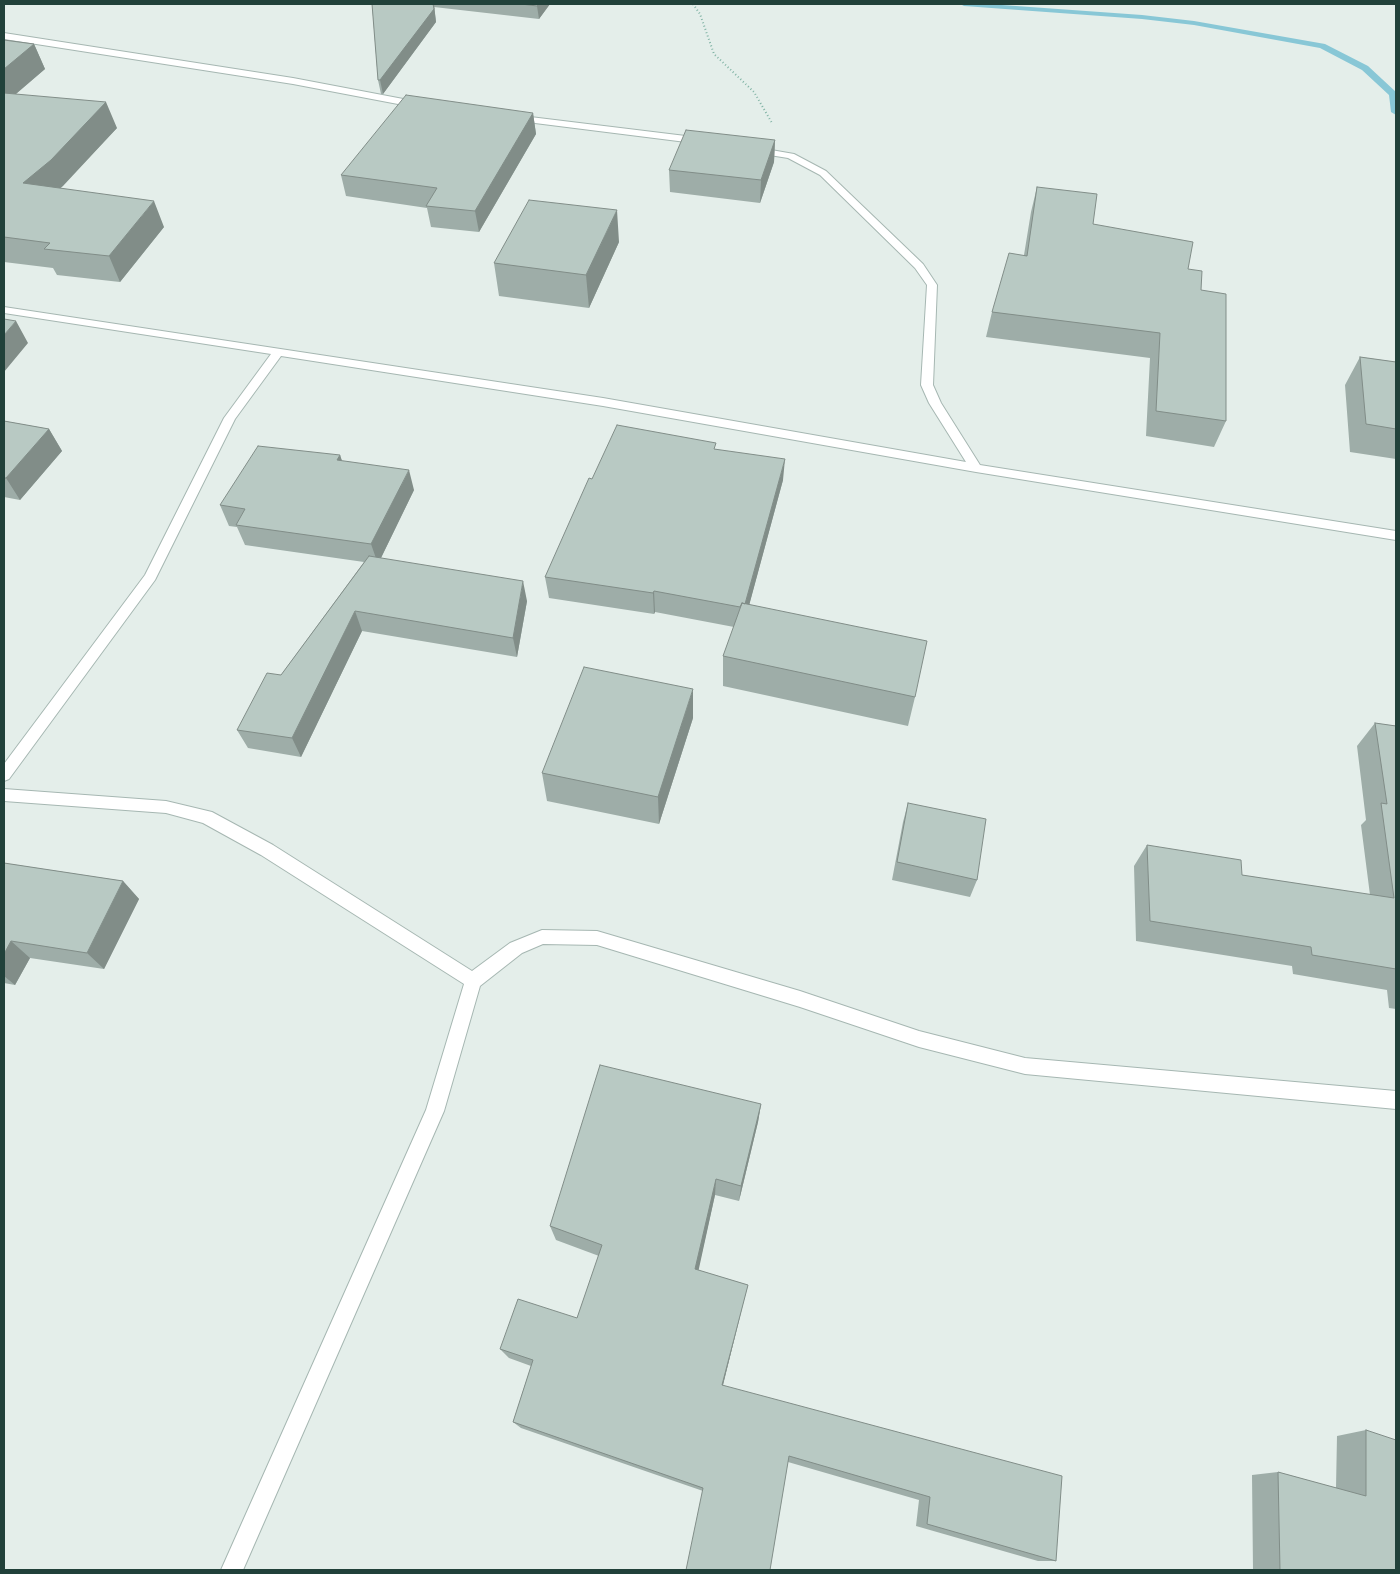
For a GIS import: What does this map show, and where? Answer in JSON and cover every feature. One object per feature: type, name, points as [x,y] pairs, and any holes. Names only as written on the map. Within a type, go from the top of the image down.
[{"type":"street","points":[[4,36],[293,81],[428,107]]},
{"type":"street","points":[[505,117],[717,144]]},
{"type":"street","points":[[745,148],[791,156],[823,172],[838,189],[919,266],[932,285],[927,385],[934,403],[976,468]]},
{"type":"street","points":[[4,310],[603,402],[976,468],[1396,536]]},
{"type":"street","points":[[4,775],[150,577],[230,418],[279,351]]},
{"type":"street","points":[[4,795],[166,808],[207,817],[267,850],[474,981]]},
{"type":"street","points":[[232,1570],[435,1111],[474,981],[516,948],[542,937],[598,938],[919,1038],[1024,1066],[1396,1100]]},
{"type":"path","points":[[693,4],[700,14],[714,54],[754,92],[791,156]]},
{"type":"building","points":[[372,4],[433,4],[434,9],[380,80],[378,80]]},
{"type":"building","points":[[521,4],[539,4],[537,6]]},
{"type":"building","points":[[4,40],[34,44],[4,69]]},
{"type":"building","points":[[4,93],[106,102],[51,160],[23,183],[154,201],[109,256],[44,249],[50,243],[4,237]]},
{"type":"building","points":[[406,95],[533,113],[475,211],[426,206],[437,188],[341,175]]},
{"type":"building","points":[[686,130],[775,140],[761,180],[669,170]]},
{"type":"building","points":[[1037,187],[1097,194],[1093,224],[1193,242],[1188,269],[1202,271],[1201,290],[1226,294],[1226,421],[1156,411],[1160,333],[992,312],[1009,253],[1027,256]]},
{"type":"building","points":[[529,200],[617,210],[586,275],[494,263]]},
{"type":"building","points":[[4,319],[16,321],[4,335]]},
{"type":"building","points":[[1360,357],[1396,362],[1396,429],[1366,424]]},
{"type":"building","points":[[4,421],[49,429],[6,478],[4,478]]},
{"type":"building","points":[[617,425],[716,443],[714,449],[785,459],[745,604],[742,603],[740,607],[654,591],[653,593],[545,577],[589,478],[592,479]]},
{"type":"building","points":[[258,446],[340,455],[337,460],[409,470],[371,544],[236,525],[245,509],[220,505]]},
{"type":"building","points":[[369,556],[523,581],[513,638],[355,611],[292,738],[237,730],[267,673],[281,675]]},
{"type":"building","points":[[742,603],[927,641],[915,697],[723,656]]},
{"type":"building","points":[[584,667],[693,689],[658,797],[542,773]]},
{"type":"building","points":[[1375,723],[1396,726],[1396,969],[1312,955],[1311,947],[1150,921],[1147,845],[1241,860],[1242,875],[1394,898],[1381,803],[1387,804]]},
{"type":"building","points":[[908,803],[986,819],[977,880],[897,862]]},
{"type":"building","points":[[4,863],[123,881],[87,953],[11,941],[4,954]]},
{"type":"building","points":[[600,1065],[761,1104],[741,1186],[716,1179],[695,1269],[748,1285],[722,1385],[1062,1476],[1056,1561],[927,1524],[930,1497],[789,1456],[770,1570],[686,1570],[703,1488],[513,1422],[533,1360],[500,1349],[518,1299],[577,1318],[602,1245],[550,1226]]},
{"type":"building","points":[[1366,1430],[1396,1440],[1396,1570],[1280,1570],[1278,1472],[1366,1496]]},
{"type":"waterway","points":[[964,4],[1142,17],[1194,23],[1322,46],[1365,68],[1393,94],[1396,112]]}]
